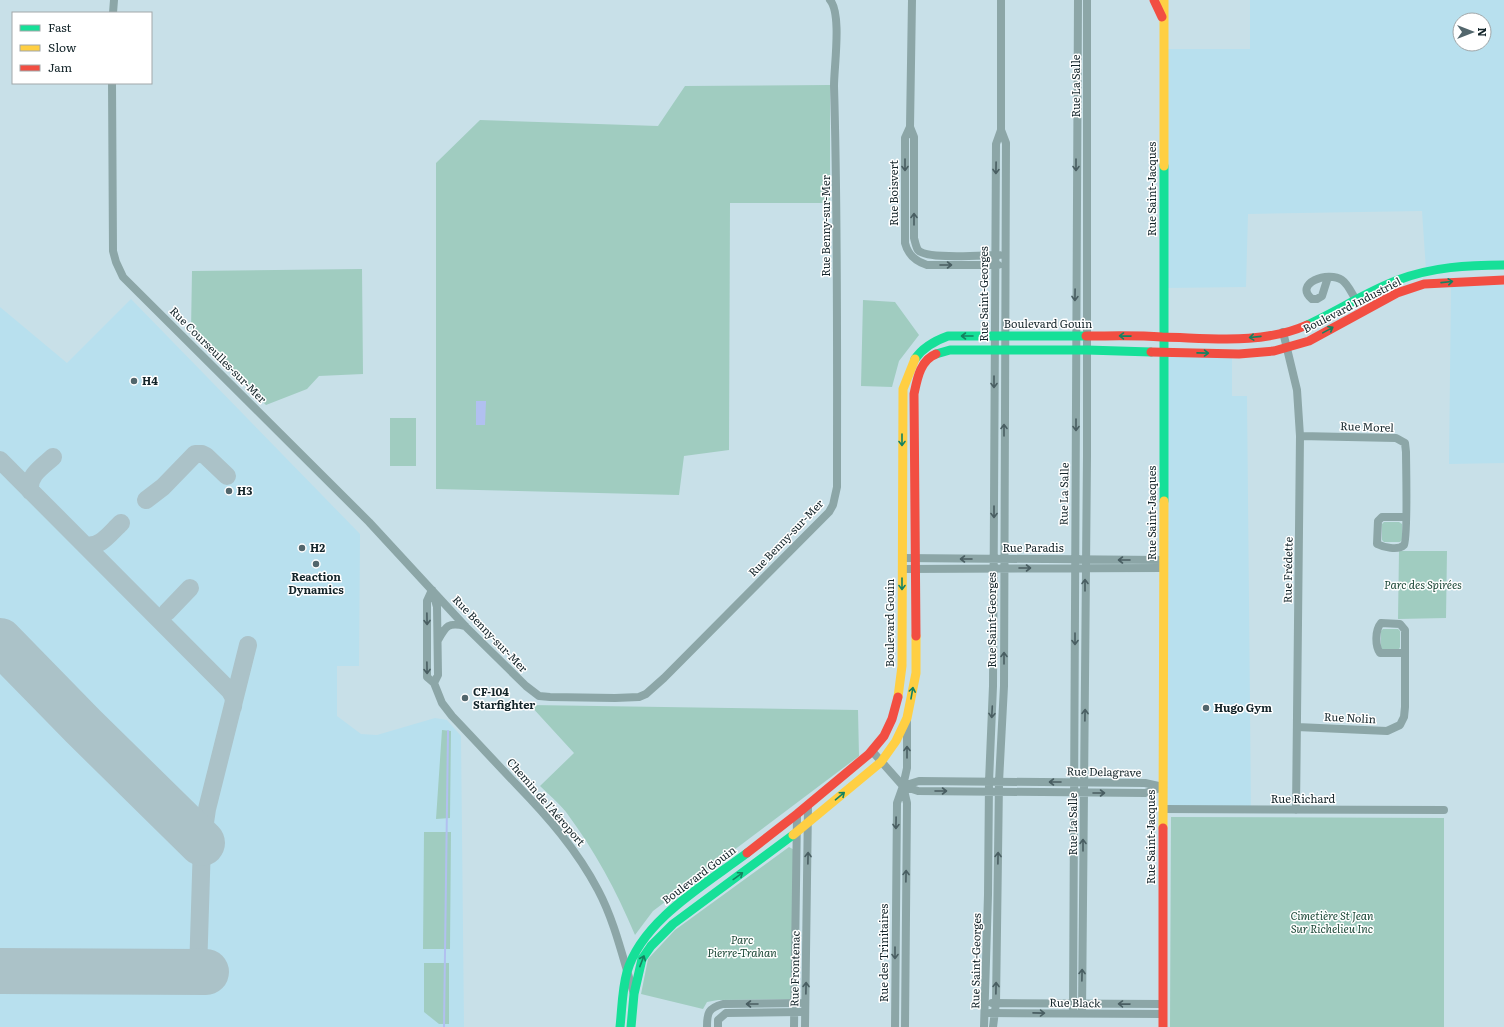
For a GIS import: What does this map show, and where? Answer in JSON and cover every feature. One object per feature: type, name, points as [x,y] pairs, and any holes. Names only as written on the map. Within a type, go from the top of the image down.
[{"type":"street","points":[[114,0],[114,12]]},
{"type":"street","name":"Rue Benny-sur-Mer","points":[[432,590],[465,626],[526,686],[539,696],[615,698],[639,697],[646,694],[664,678],[829,512],[833,505],[837,487],[837,186],[834,77],[836,15],[830,0]]},
{"type":"street","name":"Rue Boisvert","points":[[912,0],[910,127],[914,137],[914,238],[919,250]]},
{"type":"street","name":"Rue Saint-Georges","points":[[984,1027],[986,1013],[988,895],[988,782],[994,686],[994,265],[996,144],[1001,130],[1001,0]]},
{"type":"street","name":"Rue La Salle","points":[[1073,1014],[1075,677],[1074,559],[1076,456],[1075,335],[1078,0]]},
{"type":"street","name":"Rue La Salle","points":[[1082,1014],[1087,456],[1087,0]]},
{"type":"street","points":[[1154,0],[1164,21]]},
{"type":"street","name":"Rue Saint-Jacques","points":[[1163,1027],[1164,0]]},
{"type":"street","points":[[1078,30],[1087,30]]},
{"type":"street","name":"Rue Courseulles-sur-Mer","points":[[112,84],[113,251],[116,262],[124,276],[369,522],[432,590]]},
{"type":"street","name":"Rue Boisvert","points":[[910,127],[905,138],[904,243],[907,252],[913,257]]},
{"type":"street","name":"Rue Saint-Georges","points":[[993,1027],[996,1003],[998,782],[1004,686],[1003,559],[1006,143],[1001,130]]},
{"type":"street","points":[[1076,141],[1087,141]]},
{"type":"street","points":[[1076,248],[1087,249]]},
{"type":"street","points":[[1006,255],[944,256],[926,254],[919,250],[913,257],[919,262],[927,264],[1006,265]]},
{"type":"street","points":[[1472,265],[1472,280]]},
{"type":"street","name":"Boulevard Industriel","points":[[1164,336],[1238,339],[1271,336],[1305,327],[1397,280],[1426,270],[1472,265],[1504,265]]},
{"type":"street","points":[[1418,274],[1421,285]]},
{"type":"street","points":[[1328,277],[1337,277],[1344,281],[1356,300]]},
{"type":"street","name":"Boulevard Industriel","points":[[1164,352],[1239,354],[1274,351],[1309,341],[1397,293],[1421,285],[1472,280],[1504,280]]},
{"type":"street","name":"Rue Frédette","points":[[1283,332],[1288,347],[1297,390],[1300,436],[1296,810]]},
{"type":"street","name":"Boulevard Gouin","points":[[620,1027],[627,972],[634,955],[651,930],[670,910],[808,806],[872,751],[884,737],[894,711],[900,688],[902,666],[903,389],[909,369],[918,354],[934,340],[948,336],[1164,336]]},
{"type":"street","points":[[631,1027],[634,994],[642,959],[651,946],[672,924],[798,832],[881,762],[896,741],[907,718],[916,673],[914,394],[920,372],[925,364],[932,356],[950,350],[1087,350],[1164,352]]},
{"type":"street","points":[[909,369],[920,372]]},
{"type":"street","points":[[902,414],[914,413]]},
{"type":"street","name":"Rue Morel","points":[[1300,436],[1396,438],[1404,443],[1406,452],[1406,517],[1406,542],[1404,546],[1399,548],[1382,547],[1378,544],[1378,521],[1382,517],[1406,517]]},
{"type":"street","name":"Rue La Salle","points":[[1076,456],[1087,456]]},
{"type":"street","points":[[994,458],[1004,458]]},
{"type":"street","name":"Rue Paradis","points":[[902,558],[1074,559],[1164,564]]},
{"type":"street","name":"Rue Paradis","points":[[902,568],[1085,568],[1164,564]]},
{"type":"street","points":[[432,590],[437,607],[438,675],[434,683]]},
{"type":"street","name":"Chemin de l'Aéroport","points":[[432,590],[426,601],[427,677],[434,683],[442,703],[452,716],[542,811],[564,836],[583,862],[599,892],[613,926],[634,994]]},
{"type":"street","name":"Rue Nolin","points":[[1297,727],[1387,731],[1400,725],[1404,717],[1405,707],[1405,653],[1405,630],[1400,624],[1380,623],[1377,627],[1377,649],[1380,653],[1405,653]]},
{"type":"street","points":[[427,650],[437,646],[445,629],[450,625],[455,624],[465,626]]},
{"type":"street","points":[[902,666],[916,666]]},
{"type":"street","points":[[1075,677],[1085,677]]},
{"type":"street","points":[[994,686],[1004,686]]},
{"type":"street","name":"Rue des Trinitaires","points":[[896,1027],[897,803],[907,768],[907,718]]},
{"type":"street","points":[[872,751],[903,786]]},
{"type":"street","name":"Rue Delagrave","points":[[903,786],[919,781],[1145,783],[1163,787]]},
{"type":"street","name":"Rue Delagrave","points":[[903,786],[918,791],[1144,793],[1163,787]]},
{"type":"street","name":"Rue des Trinitaires","points":[[903,786],[907,803],[906,1027]]},
{"type":"street","name":"Rue Frontenac","points":[[805,1027],[808,806]]},
{"type":"street","name":"Rue Richard","points":[[1163,809],[1444,810]]},
{"type":"street","name":"Rue Frontenac","points":[[794,1027],[798,832],[797,815]]},
{"type":"street","points":[[988,895],[997,895]]},
{"type":"street","name":"Rue des Trinitaires","points":[[896,897],[906,897]]},
{"type":"street","points":[[1073,900],[1083,900]]},
{"type":"street","points":[[796,911],[807,912]]},
{"type":"street","points":[[1073,958],[1083,958]]},
{"type":"street","points":[[718,1027],[718,1020],[726,1013],[794,1008],[805,1003]]},
{"type":"street","name":"Rue Black","points":[[986,1003],[1163,1004]]},
{"type":"street","points":[[707,1027],[707,1015],[714,1006],[723,1004],[794,1008],[805,1012]]},
{"type":"street","points":[[712,1009],[720,1018]]},
{"type":"street","name":"Rue des Trinitaires","points":[[895,1010],[905,1010]]},
{"type":"street","name":"Rue Black","points":[[986,1013],[1163,1014]]},
{"type":"shaded area","points":[[1250,0],[1504,0],[1504,265],[1426,270],[1422,211],[1248,214],[1246,287],[1164,288],[1164,49],[1250,49]]},
{"type":"shaded area","points":[[1451,285],[1504,285],[1504,463],[1449,464]]},
{"type":"shaded area","points":[[131,299],[360,534],[359,666],[337,666],[337,716],[361,734],[377,735],[435,718],[447,720],[461,736],[464,1027],[0,1027],[0,307],[67,363]]},
{"type":"shaded area","points":[[1164,352],[1232,354],[1232,396],[1247,396],[1251,810],[1163,809]]},
{"type":"green space","points":[[830,85],[830,203],[730,203],[729,450],[684,456],[679,495],[436,489],[436,163],[480,120],[658,126],[685,86]]},
{"type":"green space","points":[[362,269],[363,374],[319,376],[307,389],[266,405],[191,331],[192,271]]},
{"type":"green space","points":[[863,300],[895,302],[919,335],[899,361],[892,387],[861,386]]},
{"type":"green space","points":[[390,418],[416,418],[416,466],[390,466]]},
{"type":"green space","points":[[1384,522],[1399,522],[1402,524],[1402,540],[1400,542],[1384,542],[1382,540],[1382,524]]},
{"type":"green space","name":"Parc des Spirées","points":[[1399,551],[1447,551],[1446,618],[1398,619]]},
{"type":"green space","points":[[1383,629],[1398,629],[1400,631],[1399,649],[1382,649],[1381,631]]},
{"type":"green space","points":[[530,705],[858,710],[859,756],[653,911],[635,935],[596,856],[563,809],[540,786],[574,753]]},
{"type":"green space","points":[[442,730],[451,731],[450,818],[436,819]]},
{"type":"green space","name":"Cimetière St Jean Sur Richelieu Inc","points":[[1171,817],[1444,818],[1444,1027],[1170,1027]]},
{"type":"green space","points":[[424,832],[451,832],[450,949],[423,949]]},
{"type":"green space","name":"Parc Pierre-Trahan","points":[[789,847],[798,852],[793,999],[718,1000],[707,1002],[703,1009],[641,994],[648,959],[675,930]]},
{"type":"green space","points":[[424,963],[449,963],[449,1024],[439,1024],[424,1012]]},
{"type":"water","points":[[476,401],[486,401],[485,425],[476,425]]},
{"type":"waterway","points":[[444,1027],[448,731]]},
{"type":"taxiway","points":[[146,500],[163,487],[195,454],[202,454],[206,456],[227,476]]},
{"type":"taxiway","points":[[30,491],[33,476],[53,457]]},
{"type":"taxiway","points":[[0,460],[230,691],[234,698],[233,707]]},
{"type":"taxiway","points":[[85,545],[96,545],[105,539],[121,523]]},
{"type":"taxiway","points":[[167,612],[190,588]]},
{"type":"taxiway","points":[[198,972],[202,843],[207,809],[248,645]]},
{"type":"runway","points":[[0,641],[83,726],[202,843]]},
{"type":"runway","points":[[0,971],[206,972]]},
{"type":"traffic: fast","points":[[1164,166],[1164,501]]},
{"type":"traffic: fast","points":[[1307,325],[1375,290],[1398,280],[1424,272],[1450,268],[1504,265]]},
{"type":"traffic: fast","points":[[915,359],[929,345],[948,336],[1086,336]]},
{"type":"traffic: fast","points":[[936,354],[950,350],[1087,350],[1151,352]]},
{"type":"traffic: fast","points":[[631,1027],[634,994],[642,959],[651,946],[673,924],[793,835]]},
{"type":"traffic: fast","points":[[620,1027],[625,979],[635,953],[646,936],[677,905],[747,853]]},
{"type":"traffic: slow","points":[[1164,0],[1164,166]]},
{"type":"traffic: slow","points":[[898,697],[902,666],[903,389],[915,359]]},
{"type":"traffic: slow","points":[[1163,828],[1164,501]]},
{"type":"traffic: slow","points":[[793,835],[881,762],[896,741],[907,718],[916,673],[916,636]]},
{"type":"traffic: jam","points":[[1154,0],[1162,17]]},
{"type":"traffic: jam","points":[[1151,352],[1239,354],[1274,351],[1309,341],[1397,293],[1424,284],[1504,280]]},
{"type":"traffic: jam","points":[[1086,336],[1236,339],[1272,335],[1307,325]]},
{"type":"traffic: jam","points":[[916,636],[914,394],[920,371],[926,361],[936,354]]},
{"type":"traffic: jam","points":[[747,853],[797,814],[869,754],[884,736],[892,719],[898,697]]},
{"type":"traffic: jam","points":[[1163,828],[1163,1027]]},
{"type":"place","name":"H4","points":[[134,381]]},
{"type":"place","name":"H3","points":[[229,491]]},
{"type":"place","name":"H2","points":[[302,548]]},
{"type":"place","name":"Reaction Dynamics","points":[[316,564]]},
{"type":"place","name":"CF-104 Starfighter","points":[[465,698]]},
{"type":"place","name":"Hugo Gym","points":[[1206,708]]}]
